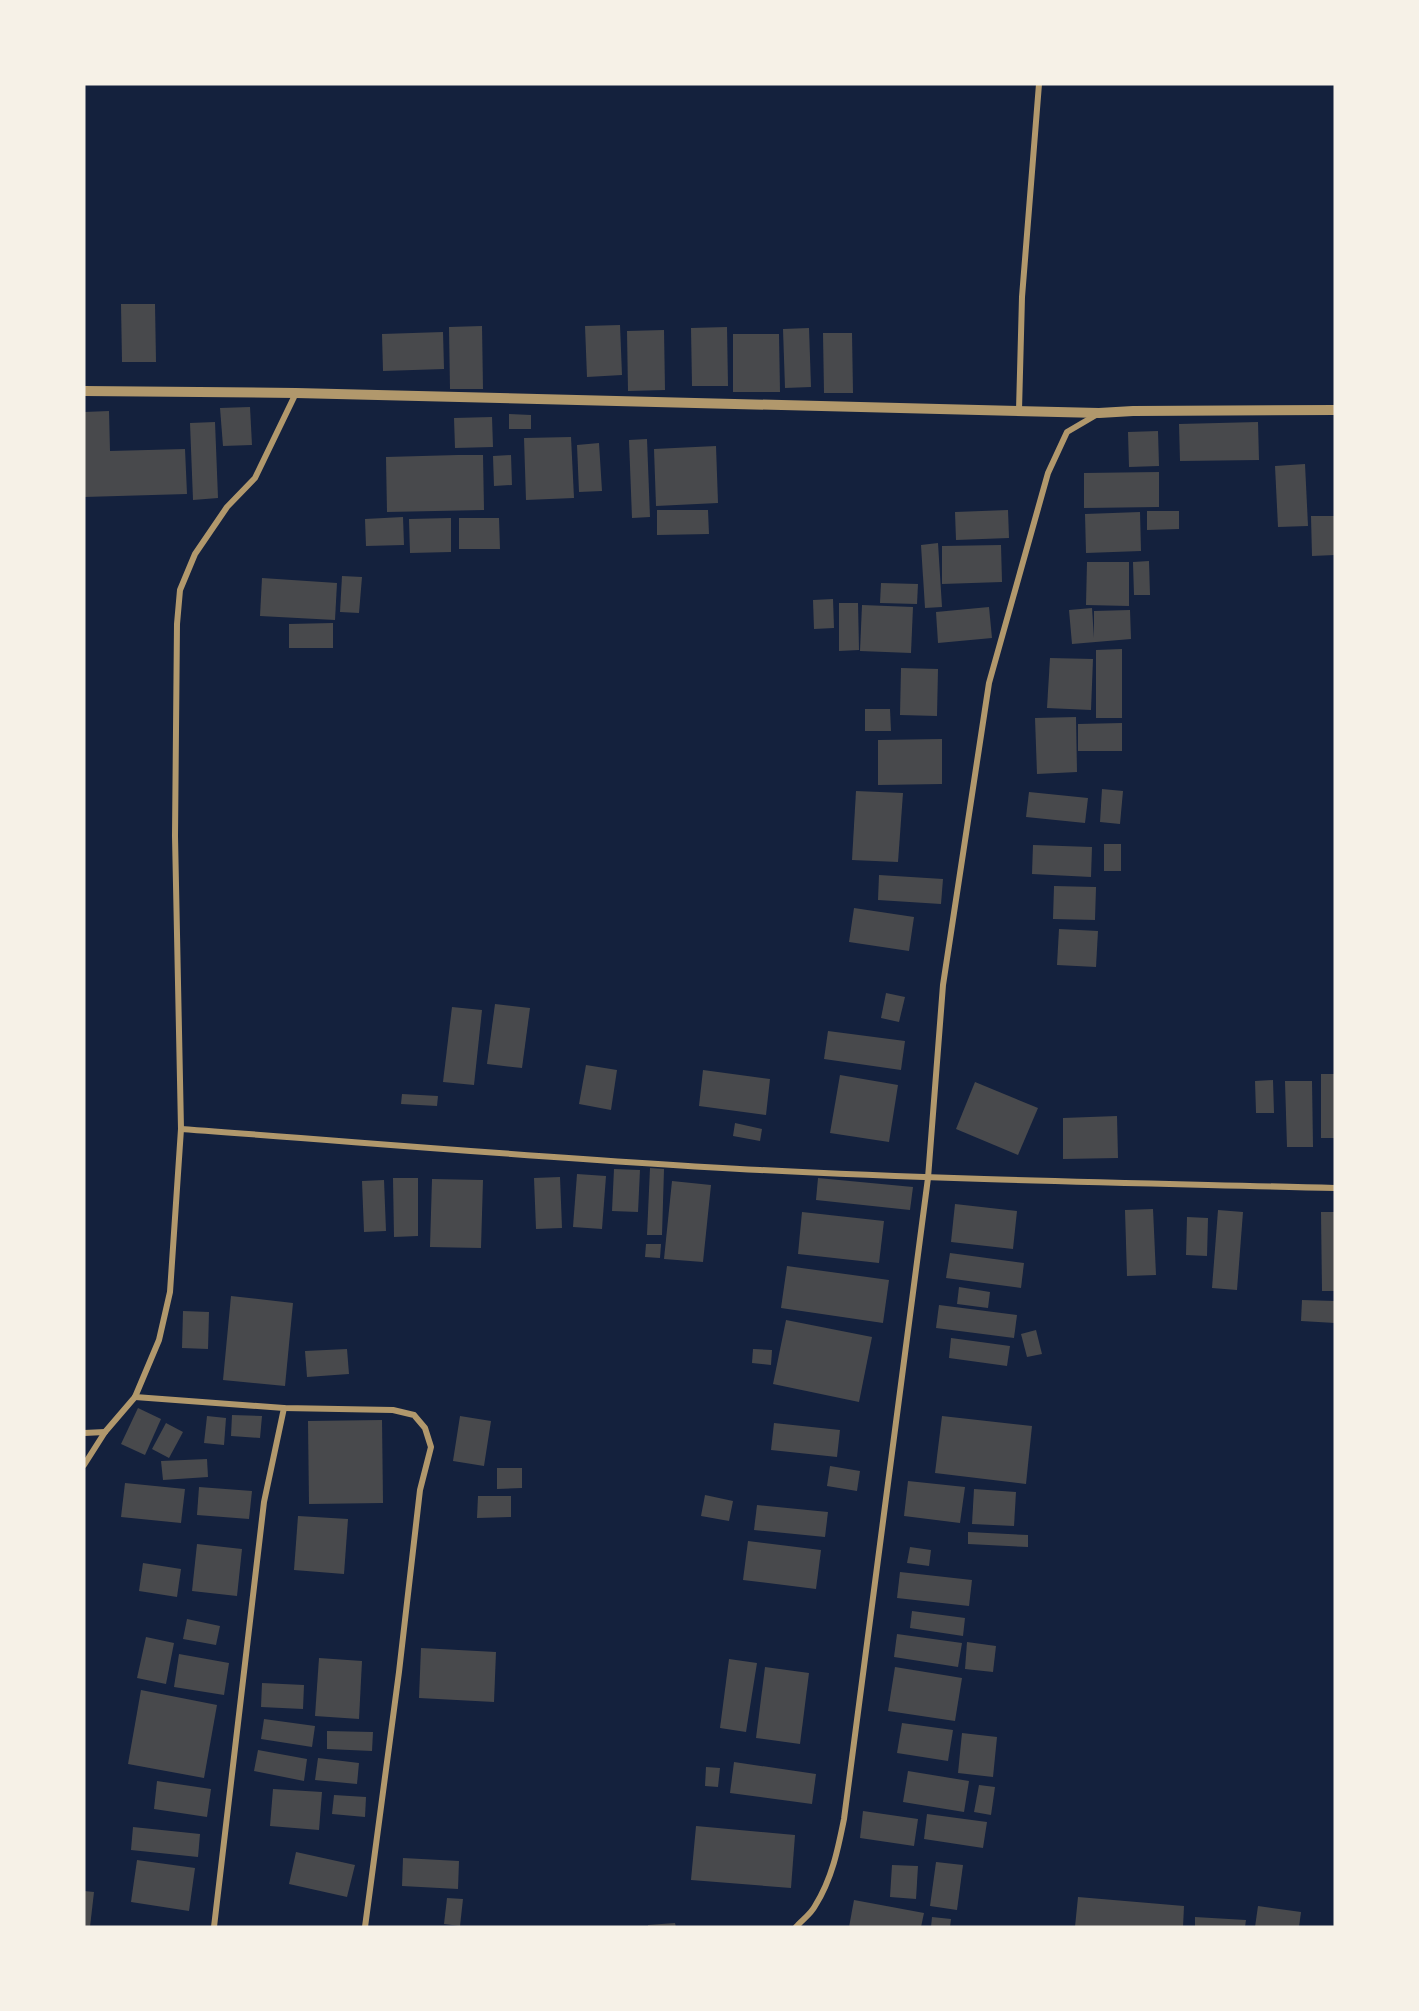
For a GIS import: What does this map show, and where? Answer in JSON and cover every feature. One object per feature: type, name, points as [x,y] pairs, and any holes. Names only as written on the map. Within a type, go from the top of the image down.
[{"type":"street","points":[[1019,410],[1022,297],[1039,84]]},
{"type":"street","points":[[84,391],[296,393],[1099,413],[1335,410]]},
{"type":"street","points":[[84,1465],[105,1432],[135,1397],[159,1341],[170,1292],[181,1129],[175,836],[177,624],[180,590],[195,554],[227,507],[255,478],[296,393]]},
{"type":"street","points":[[796,1927],[818,1900],[837,1857],[840,1838],[928,1178],[943,985],[989,683],[1048,473],[1068,432],[1099,413]]},
{"type":"street","points":[[181,1129],[564,1158],[759,1170],[928,1178],[1335,1188]]},
{"type":"street","points":[[135,1397],[284,1408],[393,1410],[414,1415],[425,1428],[431,1447],[420,1490],[399,1672],[365,1927]]},
{"type":"street","points":[[214,1927],[264,1502],[284,1408]]},
{"type":"street","points":[[84,1433],[105,1432]]},
{"type":"building","points":[[121,304],[155,304],[156,362],[122,362]]},
{"type":"building","points":[[620,325],[622,375],[587,377],[585,326]]},
{"type":"building","points":[[482,326],[483,389],[450,389],[449,327]]},
{"type":"building","points":[[727,327],[728,386],[692,386],[691,328]]},
{"type":"building","points":[[809,328],[811,387],[785,388],[783,329]]},
{"type":"building","points":[[664,330],[665,390],[628,391],[627,331]]},
{"type":"building","points":[[443,332],[444,369],[383,371],[382,334]]},
{"type":"building","points":[[823,333],[852,333],[853,393],[824,393]]},
{"type":"building","points":[[733,334],[779,334],[780,392],[733,392]]},
{"type":"building","points":[[250,407],[252,445],[223,446],[220,408]]},
{"type":"building","points":[[109,411],[110,451],[185,449],[187,494],[84,497],[84,412]]},
{"type":"building","points":[[509,414],[531,415],[531,429],[509,429]]},
{"type":"building","points":[[492,417],[493,447],[455,448],[454,418]]},
{"type":"building","points":[[215,422],[218,498],[193,500],[190,423]]},
{"type":"building","points":[[1258,422],[1259,460],[1180,461],[1179,424]]},
{"type":"building","points":[[1158,431],[1159,466],[1129,467],[1128,432]]},
{"type":"building","points":[[571,437],[574,498],[526,500],[524,438]]},
{"type":"building","points":[[647,439],[650,517],[632,518],[629,440]]},
{"type":"building","points":[[599,443],[602,491],[579,492],[577,445]]},
{"type":"building","points":[[716,446],[718,503],[656,506],[654,449]]},
{"type":"building","points":[[483,455],[484,510],[387,512],[386,457]]},
{"type":"building","points":[[511,455],[512,485],[494,486],[493,456]]},
{"type":"building","points":[[1305,464],[1308,526],[1278,527],[1275,466]]},
{"type":"building","points":[[1159,472],[1159,507],[1084,508],[1084,473]]},
{"type":"building","points":[[657,510],[708,510],[709,534],[657,535]]},
{"type":"building","points":[[1008,510],[1009,538],[956,540],[955,512]]},
{"type":"building","points":[[1147,511],[1179,511],[1179,529],[1147,530]]},
{"type":"building","points":[[1140,512],[1141,551],[1086,553],[1085,514]]},
{"type":"building","points":[[1311,516],[1335,516],[1335,555],[1312,556]]},
{"type":"building","points":[[403,517],[404,545],[366,546],[365,519]]},
{"type":"building","points":[[451,518],[451,552],[410,553],[409,519]]},
{"type":"building","points":[[459,518],[499,518],[500,549],[459,549]]},
{"type":"building","points":[[938,543],[942,607],[925,608],[921,545]]},
{"type":"building","points":[[1001,545],[1002,582],[942,584],[942,546]]},
{"type":"building","points":[[1149,561],[1150,595],[1134,595],[1133,562]]},
{"type":"building","points":[[1087,562],[1129,562],[1129,606],[1086,605]]},
{"type":"building","points":[[342,576],[362,577],[359,613],[340,612]]},
{"type":"building","points":[[262,578],[337,583],[335,620],[260,616]]},
{"type":"building","points":[[881,583],[918,584],[917,604],[880,603]]},
{"type":"building","points":[[833,599],[834,628],[814,629],[813,600]]},
{"type":"building","points":[[839,603],[858,603],[859,650],[839,651]]},
{"type":"building","points":[[862,605],[913,607],[911,653],[860,651]]},
{"type":"building","points":[[989,607],[992,638],[938,643],[936,612]]},
{"type":"building","points":[[1092,608],[1094,638],[1094,611],[1130,610],[1131,639],[1072,644],[1069,610]]},
{"type":"building","points":[[333,623],[333,648],[289,648],[289,624]]},
{"type":"building","points":[[1122,649],[1122,718],[1096,718],[1096,650]]},
{"type":"building","points":[[1050,658],[1093,659],[1091,710],[1047,708]]},
{"type":"building","points":[[901,668],[938,669],[937,716],[900,715]]},
{"type":"building","points":[[865,709],[890,709],[891,731],[865,731]]},
{"type":"building","points":[[1076,717],[1077,772],[1037,774],[1035,718]]},
{"type":"building","points":[[1122,723],[1122,751],[1078,751],[1078,724]]},
{"type":"building","points":[[942,739],[942,784],[878,785],[878,740]]},
{"type":"building","points":[[1102,789],[1123,791],[1120,824],[1100,822]]},
{"type":"building","points":[[856,791],[903,793],[898,862],[852,860]]},
{"type":"building","points":[[1029,792],[1088,798],[1085,823],[1026,817]]},
{"type":"building","points":[[1104,844],[1121,844],[1121,871],[1104,871]]},
{"type":"building","points":[[1033,845],[1092,847],[1091,877],[1032,874]]},
{"type":"building","points":[[879,875],[943,879],[941,904],[878,900]]},
{"type":"building","points":[[1054,886],[1096,887],[1095,920],[1053,919]]},
{"type":"building","points":[[854,908],[914,917],[909,951],[849,942]]},
{"type":"building","points":[[1059,929],[1098,931],[1096,967],[1057,965]]},
{"type":"building","points":[[886,993],[905,997],[899,1022],[881,1018]]},
{"type":"building","points":[[495,1004],[530,1008],[522,1068],[487,1064]]},
{"type":"building","points":[[452,1007],[482,1010],[474,1085],[443,1082]]},
{"type":"building","points":[[828,1031],[905,1041],[901,1070],[824,1059]]},
{"type":"building","points":[[586,1065],[617,1070],[611,1110],[579,1104]]},
{"type":"building","points":[[703,1070],[770,1079],[766,1115],[699,1106]]},
{"type":"building","points":[[1321,1074],[1335,1074],[1335,1138],[1321,1138]]},
{"type":"building","points":[[840,1075],[898,1085],[889,1142],[830,1133]]},
{"type":"building","points":[[1273,1080],[1274,1113],[1256,1113],[1255,1081]]},
{"type":"building","points":[[1285,1081],[1312,1081],[1313,1147],[1287,1147]]},
{"type":"building","points":[[975,1082],[1038,1108],[1018,1155],[956,1129]]},
{"type":"building","points":[[402,1094],[438,1096],[437,1106],[401,1104]]},
{"type":"building","points":[[1117,1116],[1118,1158],[1063,1159],[1063,1118]]},
{"type":"building","points":[[735,1123],[762,1129],[760,1141],[733,1136]]},
{"type":"building","points":[[650,1168],[664,1169],[662,1235],[647,1235]]},
{"type":"building","points":[[614,1169],[640,1170],[638,1212],[612,1211]]},
{"type":"building","points":[[577,1174],[606,1176],[602,1229],[573,1227]]},
{"type":"building","points":[[560,1177],[562,1228],[536,1229],[534,1178]]},
{"type":"building","points":[[393,1178],[418,1178],[418,1236],[394,1237]]},
{"type":"building","points":[[818,1178],[913,1187],[910,1210],[816,1200]]},
{"type":"building","points":[[432,1179],[483,1180],[481,1248],[430,1247]]},
{"type":"building","points":[[384,1180],[386,1231],[364,1232],[362,1181]]},
{"type":"building","points":[[672,1181],[711,1185],[703,1262],[664,1259]]},
{"type":"building","points":[[955,1204],[1017,1211],[1013,1249],[951,1242]]},
{"type":"building","points":[[1153,1209],[1156,1275],[1127,1276],[1125,1210]]},
{"type":"building","points":[[1218,1210],[1243,1212],[1237,1290],[1212,1288]]},
{"type":"building","points":[[802,1212],[884,1221],[879,1263],[798,1254]]},
{"type":"building","points":[[1321,1212],[1335,1212],[1335,1291],[1322,1291]]},
{"type":"building","points":[[1187,1217],[1208,1218],[1207,1256],[1186,1255]]},
{"type":"building","points":[[646,1244],[661,1244],[660,1258],[645,1257]]},
{"type":"building","points":[[950,1253],[1024,1263],[1021,1288],[946,1278]]},
{"type":"building","points":[[787,1266],[889,1280],[883,1323],[781,1308]]},
{"type":"building","points":[[959,1287],[990,1292],[988,1308],[957,1304]]},
{"type":"building","points":[[231,1296],[293,1303],[285,1386],[223,1380]]},
{"type":"building","points":[[1302,1300],[1335,1301],[1335,1323],[1301,1321]]},
{"type":"building","points":[[939,1305],[1017,1315],[1014,1338],[936,1328]]},
{"type":"building","points":[[183,1311],[209,1312],[208,1349],[182,1348]]},
{"type":"building","points":[[786,1320],[872,1337],[859,1402],[773,1384]]},
{"type":"building","points":[[1036,1330],[1042,1354],[1027,1357],[1021,1334]]},
{"type":"building","points":[[951,1338],[1010,1346],[1007,1366],[949,1358]]},
{"type":"building","points":[[347,1349],[349,1374],[307,1377],[305,1351]]},
{"type":"building","points":[[753,1349],[772,1350],[771,1365],[752,1363]]},
{"type":"building","points":[[138,1408],[161,1419],[145,1455],[121,1444]]},
{"type":"building","points":[[232,1415],[262,1416],[260,1438],[231,1436]]},
{"type":"building","points":[[207,1416],[226,1418],[224,1445],[204,1443]]},
{"type":"building","points":[[460,1416],[491,1421],[484,1466],[453,1461]]},
{"type":"building","points":[[942,1416],[1032,1426],[1026,1484],[935,1473]]},
{"type":"building","points":[[382,1420],[383,1503],[309,1504],[308,1421]]},
{"type":"building","points":[[166,1423],[183,1432],[169,1458],[152,1449]]},
{"type":"building","points":[[774,1423],[840,1430],[837,1457],[771,1450]]},
{"type":"building","points":[[207,1459],[208,1477],[163,1480],[161,1461]]},
{"type":"building","points":[[830,1466],[860,1471],[857,1491],[827,1486]]},
{"type":"building","points":[[497,1468],[522,1468],[522,1488],[497,1489]]},
{"type":"building","points":[[908,1481],[965,1487],[960,1523],[904,1516]]},
{"type":"building","points":[[125,1483],[185,1489],[181,1523],[121,1517]]},
{"type":"building","points":[[199,1487],[252,1491],[249,1519],[197,1515]]},
{"type":"building","points":[[974,1489],[1016,1492],[1014,1526],[972,1524]]},
{"type":"building","points":[[705,1495],[733,1501],[729,1521],[701,1516]]},
{"type":"building","points":[[478,1496],[511,1496],[511,1517],[477,1518]]},
{"type":"building","points":[[757,1505],[828,1512],[825,1537],[754,1530]]},
{"type":"building","points":[[298,1516],[348,1519],[344,1574],[294,1570]]},
{"type":"building","points":[[968,1532],[1028,1535],[1028,1547],[968,1544]]},
{"type":"building","points":[[748,1541],[821,1550],[816,1589],[743,1580]]},
{"type":"building","points":[[197,1544],[242,1549],[237,1596],[192,1591]]},
{"type":"building","points":[[910,1547],[931,1550],[929,1566],[907,1563]]},
{"type":"building","points":[[143,1563],[181,1569],[177,1597],[139,1591]]},
{"type":"building","points":[[900,1572],[972,1580],[969,1606],[897,1598]]},
{"type":"building","points":[[912,1611],[965,1618],[963,1636],[910,1628]]},
{"type":"building","points":[[187,1619],[220,1626],[216,1645],[183,1639]]},
{"type":"building","points":[[897,1634],[962,1643],[958,1667],[894,1657]]},
{"type":"building","points":[[146,1637],[174,1643],[166,1684],[137,1678]]},
{"type":"building","points":[[967,1642],[996,1646],[993,1672],[965,1669]]},
{"type":"building","points":[[421,1648],[496,1652],[494,1702],[419,1698]]},
{"type":"building","points":[[179,1654],[229,1663],[224,1695],[174,1687]]},
{"type":"building","points":[[319,1658],[362,1661],[359,1719],[315,1716]]},
{"type":"building","points":[[729,1659],[757,1663],[746,1732],[720,1728]]},
{"type":"building","points":[[765,1667],[809,1673],[800,1744],[756,1738]]},
{"type":"building","points":[[895,1667],[962,1678],[955,1721],[888,1711]]},
{"type":"building","points":[[262,1683],[304,1685],[303,1709],[261,1707]]},
{"type":"building","points":[[141,1690],[217,1705],[204,1778],[128,1764]]},
{"type":"building","points":[[264,1719],[315,1726],[312,1747],[261,1739]]},
{"type":"building","points":[[902,1723],[953,1730],[948,1761],[897,1753]]},
{"type":"building","points":[[327,1731],[373,1732],[372,1751],[327,1749]]},
{"type":"building","points":[[962,1733],[997,1737],[993,1777],[958,1773]]},
{"type":"building","points":[[258,1750],[307,1759],[304,1781],[254,1771]]},
{"type":"building","points":[[318,1758],[359,1763],[357,1784],[315,1780]]},
{"type":"building","points":[[734,1762],[816,1774],[812,1804],[730,1793]]},
{"type":"building","points":[[706,1767],[720,1768],[718,1787],[705,1786]]},
{"type":"building","points":[[908,1771],[969,1781],[964,1812],[903,1802]]},
{"type":"building","points":[[157,1781],[211,1789],[207,1817],[154,1809]]},
{"type":"building","points":[[979,1785],[995,1787],[991,1815],[974,1812]]},
{"type":"building","points":[[273,1789],[322,1792],[319,1830],[270,1826]]},
{"type":"building","points":[[334,1795],[366,1797],[365,1817],[332,1814]]},
{"type":"building","points":[[863,1811],[918,1819],[914,1846],[860,1838]]},
{"type":"building","points":[[927,1814],[987,1822],[983,1848],[924,1839]]},
{"type":"building","points":[[696,1826],[795,1835],[791,1888],[691,1880]]},
{"type":"building","points":[[133,1827],[200,1834],[198,1857],[131,1850]]},
{"type":"building","points":[[296,1852],[355,1865],[347,1897],[289,1884]]},
{"type":"building","points":[[403,1858],[459,1861],[458,1889],[402,1886]]},
{"type":"building","points":[[137,1860],[195,1868],[189,1911],[131,1902]]},
{"type":"building","points":[[936,1862],[963,1865],[957,1910],[930,1906]]},
{"type":"building","points":[[892,1865],[918,1866],[916,1899],[890,1897]]},
{"type":"building","points":[[84,1891],[94,1892],[90,1927],[84,1927]]},
{"type":"building","points":[[1078,1897],[1184,1906],[1183,1927],[1075,1927]]},
{"type":"building","points":[[447,1898],[463,1899],[460,1926],[444,1924]]},
{"type":"building","points":[[854,1900],[924,1913],[921,1927],[849,1927]]},
{"type":"building","points":[[1258,1906],[1301,1912],[1299,1927],[1255,1927]]},
{"type":"building","points":[[932,1917],[951,1919],[950,1927],[931,1927]]},
{"type":"building","points":[[1195,1917],[1246,1920],[1245,1927],[1195,1927]]},
{"type":"building","points":[[675,1923],[676,1927],[648,1927],[648,1925]]}]
